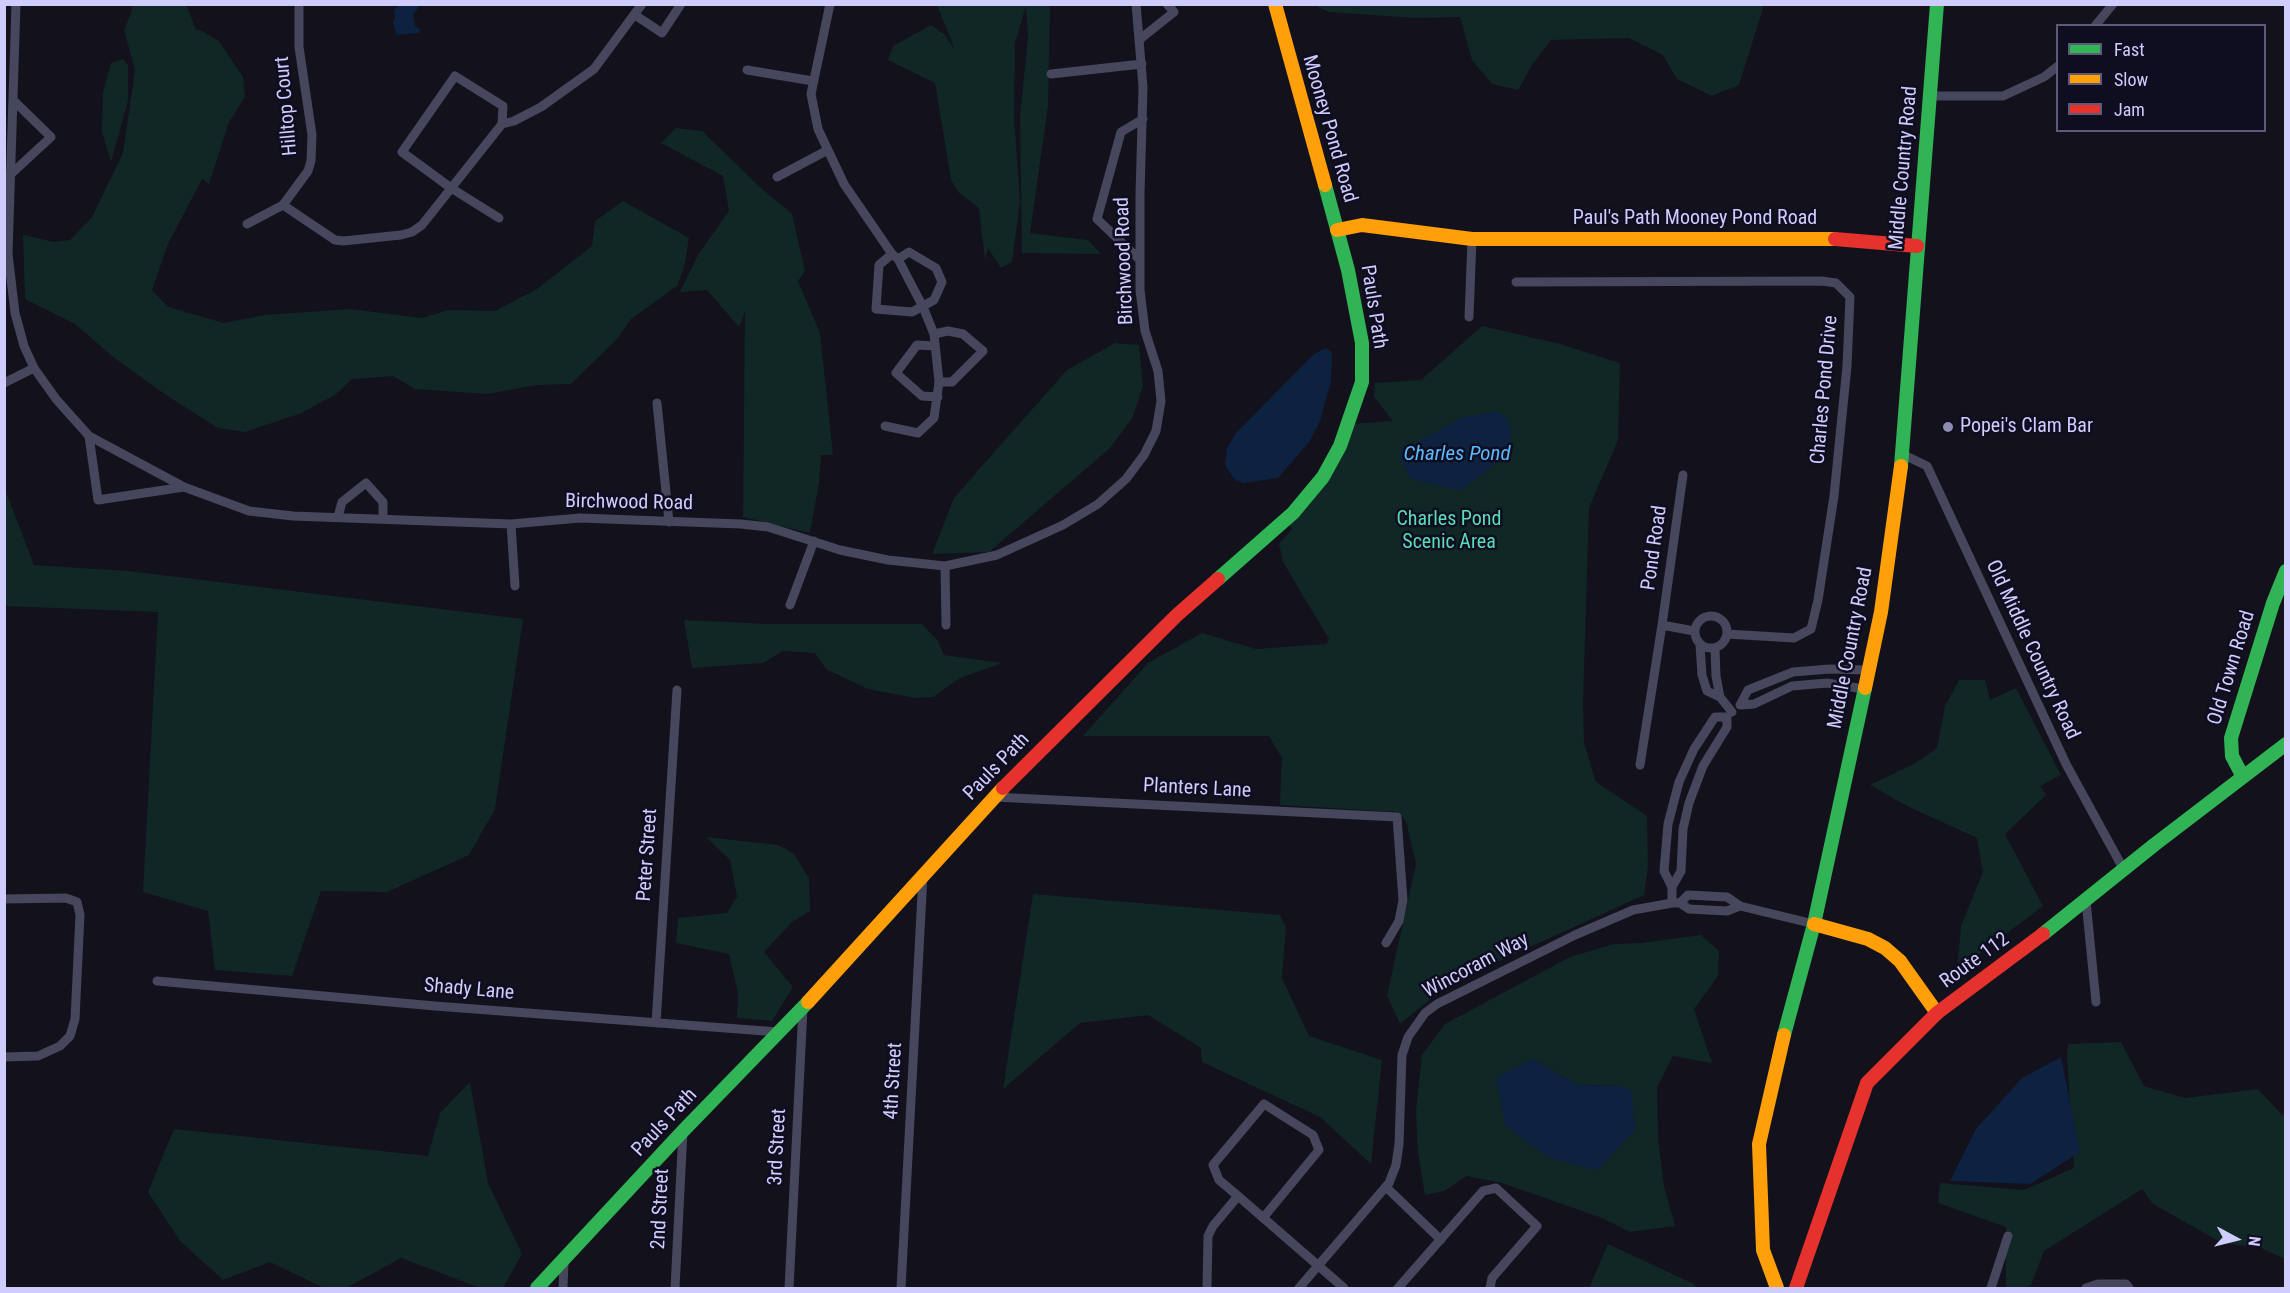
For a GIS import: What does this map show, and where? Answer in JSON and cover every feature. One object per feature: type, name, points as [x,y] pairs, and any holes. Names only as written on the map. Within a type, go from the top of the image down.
[{"type":"main road","name":"Mooney Pond Road","points":[[1275,4],[1337,230],[1362,225],[1382,226],[1472,240]]},
{"type":"main road","name":"Middle Country Road","points":[[1777,1288],[1763,1250],[1759,1144],[1776,1066],[1814,924],[1882,602],[1895,519],[1937,4]]},
{"type":"main road","name":"Pauls Path","points":[[537,1288],[683,1131],[803,1008],[994,796],[1178,615],[1293,513],[1323,477],[1340,447],[1362,382],[1362,344],[1348,270],[1337,230]]},
{"type":"main road","name":"Paul's Path Mooney Pond Road","points":[[1472,240],[1776,238],[1917,246]]},
{"type":"main road","name":"Old Town Road","points":[[2243,777],[2232,756],[2230,738],[2273,603],[2286,571]]},
{"type":"main road","name":"Route 112","points":[[1796,1288],[1867,1083],[1937,1013],[2014,957],[2286,744]]},
{"type":"main road","points":[[1814,924],[1856,935],[1885,948],[1900,961],[1937,1013]]},
{"type":"street","name":"Birchwood Road","points":[[16,4],[10,285],[24,346],[34,368],[56,399],[89,436],[184,487],[249,511],[293,516],[511,524],[580,518],[759,526],[840,550],[888,560],[945,566],[997,555],[1063,525],[1098,504],[1126,479],[1144,455],[1156,431],[1161,401],[1158,371],[1145,331],[1140,290],[1143,119],[1142,64],[1136,4]]},
{"type":"street","name":"Hilltop Court","points":[[283,205],[308,171],[313,149],[299,47],[299,4]]},
{"type":"street","points":[[502,124],[514,121],[541,107],[594,69],[642,4]]},
{"type":"street","points":[[635,15],[662,33],[681,4]]},
{"type":"street","points":[[830,4],[811,94],[826,151],[844,184],[895,257],[923,307],[934,334],[939,382],[934,418],[918,433],[885,426]]},
{"type":"street","points":[[1139,40],[1174,12],[1167,4]]},
{"type":"street","points":[[2097,24],[2113,4]]},
{"type":"street","points":[[1051,74],[1142,64]]},
{"type":"street","points":[[1929,96],[2003,96],[2044,77],[2056,68]]},
{"type":"street","points":[[747,70],[813,81]]},
{"type":"street","points":[[247,224],[283,205],[335,240],[343,242],[401,235],[412,232],[422,225],[451,188],[502,124],[503,106],[455,76],[402,153],[451,188],[499,218]]},
{"type":"street","points":[[11,174],[51,137],[13,100]]},
{"type":"street","points":[[1139,259],[1096,219],[1121,132],[1143,119]]},
{"type":"street","points":[[777,177],[826,151]]},
{"type":"street","points":[[1469,317],[1472,240]]},
{"type":"street","points":[[909,252],[936,268],[942,282],[934,300],[912,312],[876,309],[879,265],[895,257],[909,252]]},
{"type":"street","name":"Charles Pond Drive","points":[[1516,282],[1822,281],[1836,283],[1850,297],[1847,366],[1834,496],[1818,600],[1811,629],[1794,638],[1727,634]]},
{"type":"street","points":[[934,334],[948,331],[963,334],[983,351],[952,382],[939,382]]},
{"type":"street","points":[[935,346],[917,345],[896,373],[922,396],[938,397]]},
{"type":"street","points":[[4,383],[34,368]]},
{"type":"street","points":[[657,403],[669,522]]},
{"type":"street","points":[[89,436],[98,500],[184,487]]},
{"type":"street","name":"Old Middle Country Road","points":[[1902,454],[1927,466],[2066,764],[2124,870]]},
{"type":"street","name":"Pond Road","points":[[1640,765],[1683,475]]},
{"type":"street","points":[[338,517],[342,502],[366,483],[383,502],[383,519]]},
{"type":"street","points":[[511,524],[515,586]]},
{"type":"street","points":[[790,605],[814,541]]},
{"type":"street","points":[[945,566],[946,625]]},
{"type":"street","points":[[1672,888],[1681,871],[1683,830],[1689,803],[1703,766],[1727,727],[1730,714],[1720,697],[1716,676],[1715,650],[1727,634],[1725,624],[1718,616],[1710,615],[1696,625],[1694,631],[1700,645],[1702,675],[1707,691],[1720,697]]},
{"type":"street","points":[[1662,626],[1694,631]]},
{"type":"street","points":[[1700,645],[1706,649],[1715,650]]},
{"type":"street","points":[[1676,903],[1664,871],[1668,824],[1679,782],[1694,749],[1715,717],[1730,714],[1740,705],[1748,690],[1793,672],[1830,669],[1868,670]]},
{"type":"street","points":[[1740,705],[1754,704],[1792,686],[1827,683],[1864,690]]},
{"type":"street","name":"Peter Street","points":[[656,1023],[677,690]]},
{"type":"street","name":"Planters Lane","points":[[994,796],[1397,817],[1403,900],[1399,921],[1386,943]]},
{"type":"street","name":"4th Street","points":[[901,1288],[923,875]]},
{"type":"street","name":"Wincoram Way","points":[[1299,1288],[1386,1187],[1396,1165],[1402,1054],[1408,1036],[1425,1013],[1437,1004],[1575,934],[1633,910],[1676,903],[1688,895],[1727,897],[1740,906],[1814,924]]},
{"type":"street","points":[[4,898],[66,898],[76,902],[80,915],[75,1019],[70,1036],[60,1046],[38,1056],[4,1057]]},
{"type":"street","points":[[2086,901],[2096,1002]]},
{"type":"street","name":"Wincoram Way","points":[[1676,903],[1691,909],[1727,911],[1740,906]]},
{"type":"street","name":"Shady Lane","points":[[157,981],[435,1006],[778,1032]]},
{"type":"street","name":"3rd Street","points":[[789,1288],[803,1008]]},
{"type":"street","points":[[1263,1218],[1319,1150],[1312,1135],[1264,1104],[1212,1165],[1219,1180],[1344,1288]]},
{"type":"street","name":"2nd Street","points":[[675,1288],[683,1131]]},
{"type":"street","points":[[1386,1187],[1441,1240]]},
{"type":"street","points":[[1398,1288],[1484,1191],[1496,1188],[1537,1226],[1492,1278],[1490,1288]]},
{"type":"street","points":[[1207,1288],[1208,1236],[1213,1226],[1238,1196]]},
{"type":"street","points":[[1991,1288],[2008,1236]]},
{"type":"street","points":[[563,1288],[564,1261]]},
{"type":"street","points":[[2086,1288],[2098,1284],[2126,1284],[2128,1288]]},
{"type":"green space","points":[[186,4],[196,30],[219,41],[243,77],[245,97],[229,122],[209,184],[202,179],[168,244],[152,290],[168,307],[224,323],[265,315],[350,309],[422,318],[448,310],[495,311],[537,289],[592,246],[595,221],[623,201],[689,238],[684,268],[677,286],[631,319],[617,339],[571,384],[537,385],[487,394],[415,389],[393,376],[352,379],[335,395],[299,414],[245,432],[218,428],[113,357],[75,324],[25,299],[23,235],[54,242],[70,240],[92,217],[123,153],[135,70],[124,30],[132,11],[131,5]]},
{"type":"green space","points":[[1764,4],[1739,85],[1712,96],[1677,79],[1663,55],[1629,38],[1551,40],[1532,65],[1518,90],[1492,84],[1472,60],[1460,17],[1415,18],[1329,12],[1313,5]]},
{"type":"green space","points":[[937,5],[1050,5],[1048,106],[1030,233],[1088,240],[1101,254],[1022,253],[1020,116],[1028,37],[1026,6],[1015,43],[1014,117],[1020,202],[1012,262],[1001,268],[988,248],[985,260],[979,208],[958,192],[951,180],[935,83],[888,60],[893,46],[931,25],[944,34],[955,50]]},
{"type":"green space","points":[[123,59],[128,65],[128,101],[111,162],[102,132],[103,92],[111,63]]},
{"type":"green space","points":[[676,128],[702,131],[761,188],[792,214],[805,271],[798,281],[820,333],[833,455],[821,455],[819,483],[810,533],[743,517],[745,312],[739,327],[707,290],[680,292],[698,255],[729,211],[723,176],[661,143]]},
{"type":"green space","name":"Charles Pond Scenic Area","points":[[1482,326],[1560,344],[1620,363],[1618,440],[1589,508],[1583,703],[1584,743],[1596,782],[1647,816],[1648,867],[1644,895],[1449,984],[1400,1024],[1387,995],[1416,864],[1406,821],[1398,812],[1280,805],[1282,758],[1269,736],[1083,736],[1148,663],[1202,633],[1256,649],[1326,644],[1329,639],[1283,562],[1279,544],[1292,529],[1285,520],[1352,424],[1393,421],[1374,397],[1375,383],[1421,380]]},
{"type":"green space","points":[[1115,343],[1139,345],[1143,386],[1132,419],[1109,449],[989,552],[932,554],[954,498],[973,476],[1067,370]]},
{"type":"green space","points":[[5,489],[34,565],[128,571],[523,619],[495,809],[469,855],[387,892],[321,891],[292,976],[215,970],[208,911],[143,892],[158,612],[5,606]]},
{"type":"green space","points":[[684,620],[769,624],[922,624],[938,641],[944,655],[1002,663],[960,678],[933,697],[915,698],[868,689],[826,669],[815,653],[783,651],[763,663],[692,668]]},
{"type":"green space","points":[[1959,680],[1985,680],[1990,700],[2016,688],[2061,775],[2040,786],[2046,795],[2005,834],[2043,906],[1957,971],[1961,926],[1983,872],[1977,838],[1909,807],[1870,785],[1916,763],[1937,748],[1945,706]]},
{"type":"green space","points":[[706,837],[778,845],[794,854],[809,878],[810,911],[792,922],[764,952],[793,987],[772,1021],[737,1018],[738,993],[729,954],[676,943],[678,918],[727,913],[737,897],[730,860]]},
{"type":"green space","points":[[1033,894],[1280,915],[1286,927],[1282,978],[1309,1036],[1382,1060],[1371,1164],[1320,1117],[1202,1062],[1201,1048],[1148,1015],[1080,1023],[1003,1089]]},
{"type":"green space","points":[[1701,935],[1719,951],[1718,976],[1694,1009],[1712,1063],[1673,1056],[1657,1088],[1658,1139],[1664,1186],[1675,1226],[1630,1232],[1602,1218],[1502,1183],[1467,1176],[1444,1191],[1425,1195],[1418,1153],[1416,1110],[1422,1055],[1445,1024],[1570,957],[1614,944]],"holes":[[[1532,1059],[1578,1085],[1618,1086],[1547,1157]]]},
{"type":"green space","points":[[2121,1042],[2144,1086],[2185,1098],[2258,1089],[2282,1115],[2285,1113],[2285,1259],[2261,1248],[2222,1243],[2153,1204],[2142,1189],[2044,1251],[2031,1285],[2024,1288],[2006,1288],[2006,1227],[1938,1203],[1940,1183],[2024,1190],[2074,1168],[2068,1044]]},
{"type":"green space","points":[[470,1082],[488,1183],[522,1254],[503,1288],[480,1288],[401,1258],[346,1288],[324,1288],[270,1262],[223,1280],[180,1241],[148,1192],[174,1129],[428,1156],[440,1113]]},
{"type":"green space","points":[[1608,1244],[1694,1284],[1697,1288],[1589,1288]]},
{"type":"water","points":[[399,5],[420,5],[413,15],[415,26],[420,29],[419,33],[397,35],[393,24],[394,10]]},
{"type":"water","points":[[1326,348],[1332,352],[1331,381],[1320,421],[1310,441],[1278,478],[1243,483],[1234,479],[1225,465],[1227,448],[1236,433],[1314,354]]},
{"type":"water","name":"Charles Pond","points":[[1498,411],[1508,420],[1511,434],[1507,450],[1486,472],[1461,490],[1410,479],[1398,453],[1461,418]]},
{"type":"water","points":[[2061,1057],[2080,1152],[2030,1184],[1950,1181],[1976,1129],[2022,1078]]},
{"type":"water","points":[[1532,1059],[1578,1085],[1618,1086],[1631,1090],[1635,1130],[1597,1170],[1547,1157],[1505,1125],[1496,1078]]},
{"type":"traffic: fast","points":[[1901,466],[1937,4]]},
{"type":"traffic: fast","points":[[1218,579],[1293,513],[1323,477],[1340,446],[1362,382],[1362,343],[1348,270],[1325,185]]},
{"type":"traffic: fast","points":[[2243,777],[2232,756],[2231,738],[2273,603],[2286,571]]},
{"type":"traffic: fast","points":[[1784,1035],[1814,924],[1865,688]]},
{"type":"traffic: fast","points":[[2043,934],[2286,744]]},
{"type":"traffic: fast","points":[[537,1288],[683,1131],[808,1002]]},
{"type":"traffic: slow","points":[[1275,4],[1325,185]]},
{"type":"traffic: slow","points":[[1337,230],[1362,225],[1472,239],[1835,239]]},
{"type":"traffic: slow","points":[[1865,688],[1881,612],[1901,466]]},
{"type":"traffic: slow","points":[[808,1002],[1003,788]]},
{"type":"traffic: slow","points":[[1814,924],[1868,939],[1885,948],[1900,961],[1937,1013]]},
{"type":"traffic: slow","points":[[1777,1288],[1763,1250],[1759,1144],[1784,1035]]},
{"type":"traffic: jam","points":[[1835,239],[1917,246]]},
{"type":"traffic: jam","points":[[1003,788],[1177,615],[1218,579]]},
{"type":"traffic: jam","points":[[1796,1288],[1867,1083],[1937,1013],[2043,934]]},
{"type":"place","name":"Popei's Clam Bar","points":[[1948,427]]}]
